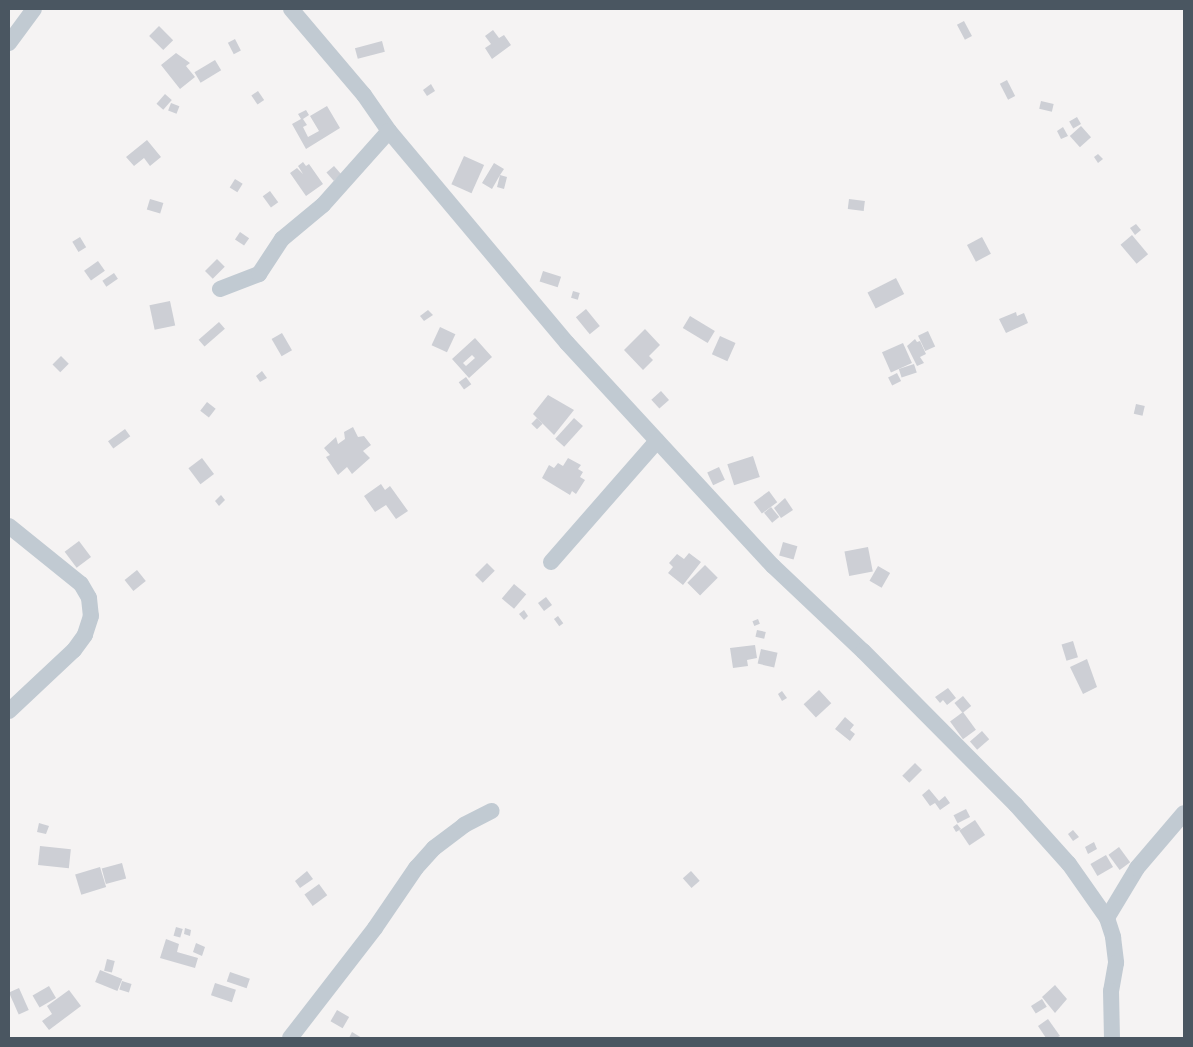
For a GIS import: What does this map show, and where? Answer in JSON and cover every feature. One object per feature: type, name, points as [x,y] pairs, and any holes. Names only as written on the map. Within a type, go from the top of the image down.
[{"type":"street","points":[[9,42],[34,9]]},
{"type":"street","points":[[292,9],[364,96],[389,132],[567,343],[812,606],[863,651],[1016,805],[1069,864],[1108,918],[1116,963],[1111,992],[1112,1038]]},
{"type":"street","points":[[220,288],[259,274],[282,239],[323,205],[389,132]]},
{"type":"street","points":[[551,562],[658,441]]},
{"type":"street","points":[[9,526],[81,584],[89,598],[90,616],[85,635],[74,650],[9,711]]},
{"type":"street","points":[[290,1038],[375,928],[416,868],[434,848],[464,825],[492,810]]},
{"type":"street","points":[[1108,918],[1119,894],[1137,868],[1184,813]]},
{"type":"building","points":[[964,21],[972,36],[965,40],[957,25]]},
{"type":"building","points":[[159,26],[173,40],[163,50],[149,36]]},
{"type":"building","points":[[493,30],[499,38],[504,35],[511,45],[492,59],[485,48],[491,44],[485,36]]},
{"type":"building","points":[[235,39],[241,51],[234,54],[228,43]]},
{"type":"building","points":[[382,41],[385,52],[358,59],[355,48]]},
{"type":"building","points":[[176,53],[190,63],[186,66],[195,77],[180,89],[161,65]]},
{"type":"building","points":[[215,60],[221,70],[201,83],[194,72]]},
{"type":"building","points":[[1007,80],[1015,96],[1008,100],[1000,84]]},
{"type":"building","points":[[431,84],[435,91],[427,96],[423,90]]},
{"type":"building","points":[[258,91],[264,100],[258,105],[251,95]]},
{"type":"building","points":[[165,94],[172,100],[163,110],[156,104]]},
{"type":"building","points":[[1041,101],[1054,104],[1052,112],[1039,109]]},
{"type":"building","points":[[171,103],[179,106],[177,114],[168,110]]},
{"type":"building","points":[[327,106],[340,128],[306,149],[292,124],[301,119],[298,114],[306,110],[309,115],[303,119],[307,125],[303,127],[308,137],[319,131],[310,116]]},
{"type":"building","points":[[1077,117],[1081,124],[1073,128],[1069,122]]},
{"type":"building","points":[[1081,126],[1091,137],[1080,147],[1070,136]]},
{"type":"building","points":[[1063,127],[1068,136],[1061,139],[1057,131]]},
{"type":"building","points":[[147,140],[161,157],[150,166],[144,158],[134,166],[126,157]]},
{"type":"building","points":[[1098,154],[1103,159],[1098,163],[1094,157]]},
{"type":"building","points":[[464,156],[484,165],[471,193],[451,184]]},
{"type":"building","points":[[303,162],[306,166],[309,164],[323,184],[306,196],[290,173],[297,168],[303,174],[298,166]]},
{"type":"building","points":[[494,163],[504,169],[492,189],[482,183]]},
{"type":"building","points":[[334,166],[341,174],[334,181],[326,173]]},
{"type":"building","points":[[500,175],[507,177],[504,189],[497,187]]},
{"type":"building","points":[[235,179],[243,184],[237,192],[230,187]]},
{"type":"building","points":[[270,191],[278,202],[271,208],[263,196]]},
{"type":"building","points":[[150,199],[163,203],[160,214],[147,210]]},
{"type":"building","points":[[849,199],[865,201],[864,211],[848,209]]},
{"type":"building","points":[[1136,224],[1141,230],[1135,235],[1130,228]]},
{"type":"building","points":[[240,232],[249,238],[244,246],[235,239]]},
{"type":"building","points":[[1132,235],[1148,254],[1137,264],[1121,245]]},
{"type":"building","points":[[80,237],[86,247],[78,252],[72,242]]},
{"type":"building","points":[[982,237],[991,254],[976,262],[967,245]]},
{"type":"building","points":[[217,259],[225,267],[213,279],[205,271]]},
{"type":"building","points":[[98,261],[105,271],[91,281],[84,271]]},
{"type":"building","points":[[543,271],[561,277],[558,287],[540,281]]},
{"type":"building","points":[[114,273],[118,279],[106,287],[102,281]]},
{"type":"building","points":[[896,278],[904,294],[876,309],[867,293]]},
{"type":"building","points":[[573,291],[580,293],[578,300],[571,298]]},
{"type":"building","points":[[170,301],[175,325],[155,330],[149,305]]},
{"type":"building","points":[[586,309],[600,326],[590,334],[576,317]]},
{"type":"building","points":[[428,310],[433,315],[424,321],[420,316]]},
{"type":"building","points":[[1016,312],[1017,316],[1024,313],[1028,323],[1006,333],[999,319]]},
{"type":"building","points":[[690,316],[715,331],[708,343],[683,328]]},
{"type":"building","points":[[219,322],[225,329],[205,347],[199,340]]},
{"type":"building","points":[[440,327],[455,334],[447,352],[432,345]]},
{"type":"building","points":[[645,329],[660,345],[649,356],[653,360],[643,370],[624,350]]},
{"type":"building","points":[[928,331],[935,346],[925,351],[918,336]]},
{"type":"building","points":[[282,333],[292,350],[282,356],[272,339]]},
{"type":"building","points":[[720,336],[736,343],[727,361],[712,354]]},
{"type":"building","points":[[475,338],[492,357],[469,378],[452,359]],"holes":[[[472,355],[475,358],[466,366],[463,363]]]},
{"type":"building","points":[[915,339],[917,342],[920,341],[926,354],[920,357],[924,363],[917,366],[907,346]]},
{"type":"building","points":[[903,343],[912,363],[891,372],[882,352]]},
{"type":"building","points":[[61,356],[69,364],[60,372],[53,364]]},
{"type":"building","points":[[914,364],[917,373],[902,378],[899,369]]},
{"type":"building","points":[[262,371],[267,378],[260,382],[256,376]]},
{"type":"building","points":[[897,373],[901,381],[892,386],[888,378]]},
{"type":"building","points":[[466,377],[471,384],[464,390],[459,382]]},
{"type":"building","points":[[661,391],[669,400],[659,409],[651,400]]},
{"type":"building","points":[[548,395],[574,410],[554,435],[533,414]]},
{"type":"building","points":[[207,402],[216,409],[209,417],[200,411]]},
{"type":"building","points":[[1136,404],[1145,406],[1143,416],[1134,414]]},
{"type":"building","points":[[537,418],[543,424],[537,429],[531,424]]},
{"type":"building","points":[[574,418],[583,426],[564,447],[555,439]]},
{"type":"building","points":[[353,427],[358,437],[364,436],[371,445],[363,451],[370,458],[352,474],[347,467],[338,475],[326,457],[330,455],[324,448],[336,437],[338,444],[345,439],[344,432]]},
{"type":"building","points":[[125,429],[130,436],[113,449],[108,441]]},
{"type":"building","points":[[753,456],[760,477],[734,485],[727,464]]},
{"type":"building","points":[[202,458],[214,474],[200,484],[188,468]]},
{"type":"building","points":[[568,458],[581,465],[578,469],[583,472],[580,477],[585,480],[576,494],[572,491],[570,495],[542,478],[549,465],[554,468],[558,463],[563,466]]},
{"type":"building","points":[[719,467],[725,480],[713,485],[707,472]]},
{"type":"building","points":[[381,484],[385,490],[390,486],[408,511],[396,519],[386,505],[375,512],[364,496]]},
{"type":"building","points":[[769,491],[777,502],[762,513],[754,502]]},
{"type":"building","points":[[221,495],[225,500],[219,506],[215,501]]},
{"type":"building","points":[[785,498],[793,510],[781,518],[774,508]]},
{"type":"building","points":[[771,507],[779,517],[772,523],[764,513]]},
{"type":"building","points":[[79,541],[91,557],[77,568],[65,552]]},
{"type":"building","points":[[783,542],[797,546],[794,560],[779,555]]},
{"type":"building","points":[[868,547],[873,572],[849,576],[844,552]]},
{"type":"building","points":[[689,553],[701,562],[683,585],[668,573],[673,567],[669,563],[677,554],[684,559]]},
{"type":"building","points":[[487,563],[495,571],[483,583],[475,575]]},
{"type":"building","points":[[705,565],[718,578],[700,595],[687,583]]},
{"type":"building","points":[[878,566],[890,573],[882,588],[870,581]]},
{"type":"building","points":[[137,570],[146,581],[133,591],[125,580]]},
{"type":"building","points":[[514,584],[526,594],[514,609],[502,599]]},
{"type":"building","points":[[546,597],[552,605],[544,611],[538,603]]},
{"type":"building","points":[[524,610],[528,616],[524,620],[519,614]]},
{"type":"building","points":[[558,616],[563,623],[559,626],[554,619]]},
{"type":"building","points":[[758,619],[760,624],[754,626],[752,621]]},
{"type":"building","points":[[757,630],[766,632],[764,639],[755,637]]},
{"type":"building","points":[[1073,641],[1078,657],[1066,661],[1062,645]]},
{"type":"building","points":[[755,645],[757,658],[747,660],[748,666],[733,668],[730,648]]},
{"type":"building","points":[[761,649],[778,653],[774,667],[758,664]]},
{"type":"building","points":[[1087,659],[1097,687],[1083,694],[1070,667]]},
{"type":"building","points":[[948,688],[956,698],[947,705],[943,700],[940,703],[935,697]]},
{"type":"building","points":[[819,690],[831,703],[816,717],[804,704]]},
{"type":"building","points":[[782,691],[787,698],[782,701],[778,694]]},
{"type":"building","points":[[963,696],[971,706],[963,713],[954,703]]},
{"type":"building","points":[[963,712],[976,730],[963,739],[950,721]]},
{"type":"building","points":[[845,717],[854,725],[850,730],[855,734],[850,741],[835,729]]},
{"type":"building","points":[[982,731],[989,739],[977,750],[970,741]]},
{"type":"building","points":[[915,763],[922,770],[909,783],[902,776]]},
{"type":"building","points":[[929,789],[939,801],[945,796],[950,803],[940,810],[935,803],[930,806],[922,795]]},
{"type":"building","points":[[966,809],[970,817],[958,823],[954,815]]},
{"type":"building","points":[[975,820],[985,835],[969,846],[959,831]]},
{"type":"building","points":[[39,823],[49,826],[46,834],[37,832]]},
{"type":"building","points":[[957,824],[961,829],[956,832],[953,827]]},
{"type":"building","points":[[1073,830],[1079,837],[1073,841],[1068,834]]},
{"type":"building","points":[[1094,842],[1097,849],[1088,854],[1085,847]]},
{"type":"building","points":[[40,846],[71,849],[69,868],[38,865]]},
{"type":"building","points":[[1119,847],[1130,862],[1120,870],[1108,855]]},
{"type":"building","points":[[1106,855],[1113,867],[1097,876],[1090,864]]},
{"type":"building","points":[[122,863],[126,878],[106,884],[102,868]]},
{"type":"building","points":[[100,867],[106,887],[81,895],[75,875]]},
{"type":"building","points":[[307,871],[313,879],[300,888],[295,881]]},
{"type":"building","points":[[691,871],[700,881],[692,888],[683,878]]},
{"type":"building","points":[[319,884],[327,895],[313,906],[304,895]]},
{"type":"building","points":[[176,927],[183,929],[180,938],[174,936]]},
{"type":"building","points":[[185,928],[191,930],[190,936],[184,934]]},
{"type":"building","points":[[166,939],[179,944],[177,952],[198,958],[195,968],[160,958]]},
{"type":"building","points":[[196,943],[205,947],[202,956],[193,952]]},
{"type":"building","points":[[107,959],[115,961],[112,973],[104,971]]},
{"type":"building","points":[[100,970],[122,979],[117,991],[95,982]]},
{"type":"building","points":[[230,972],[250,979],[247,988],[227,981]]},
{"type":"building","points":[[122,981],[132,984],[129,993],[119,990]]},
{"type":"building","points":[[215,983],[236,990],[232,1002],[211,995]]},
{"type":"building","points":[[1055,985],[1067,999],[1055,1013],[1042,997]]},
{"type":"building","points":[[49,986],[56,998],[40,1008],[33,996]]},
{"type":"building","points":[[19,988],[29,1010],[19,1014],[9,992]]},
{"type":"building","points":[[69,990],[81,1006],[49,1030],[42,1021],[52,1014],[47,1006]]},
{"type":"building","points":[[1042,999],[1047,1007],[1036,1014],[1031,1006]]},
{"type":"building","points":[[337,1010],[349,1017],[343,1028],[330,1021]]},
{"type":"building","points":[[1048,1019],[1060,1036],[1046,1038],[1038,1026]]},
{"type":"building","points":[[352,1032],[362,1038],[349,1038]]}]
